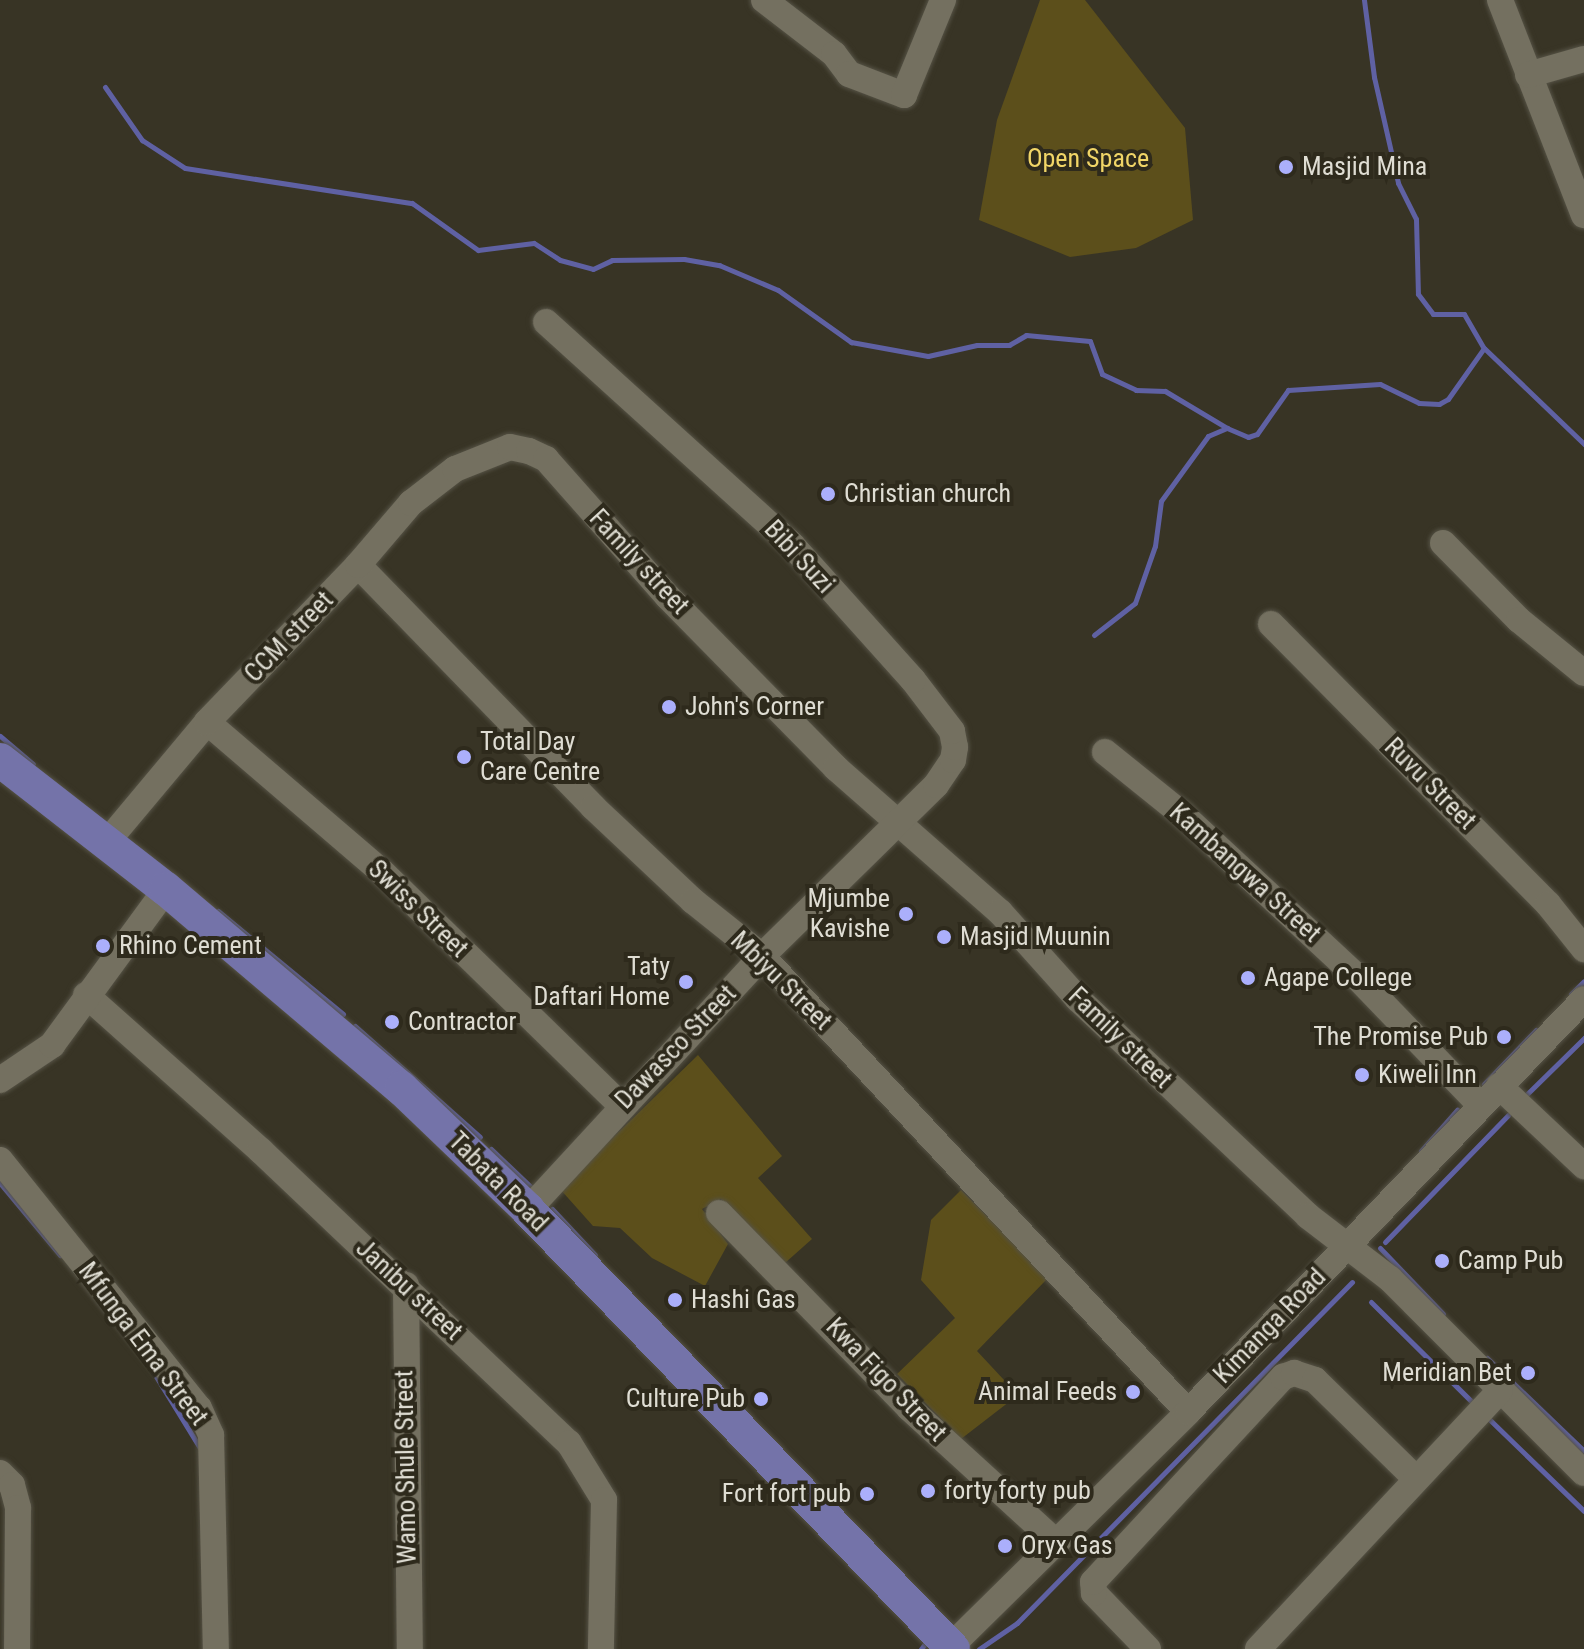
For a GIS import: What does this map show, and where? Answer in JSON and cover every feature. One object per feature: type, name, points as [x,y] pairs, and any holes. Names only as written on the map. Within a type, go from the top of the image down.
[{"type":"main road","name":"Tabata Road","points":[[0,760],[166,889],[401,1088],[528,1210],[950,1648]]},
{"type":"street","points":[[764,0],[834,54],[849,74],[904,95],[943,0]]},
{"type":"street","points":[[1500,0],[1584,215]]},
{"type":"street","points":[[1528,75],[1584,59]]},
{"type":"street","name":"Bibi Suzi","points":[[546,322],[792,545],[952,731],[953,760],[899,823]]},
{"type":"street","name":"Family street","points":[[490,454],[510,447],[546,459],[668,597],[776,705],[899,823],[1000,912],[1078,999],[1297,1206],[1331,1235],[1349,1243],[1584,1473]]},
{"type":"street","name":"CCM street","points":[[106,843],[207,722],[358,565],[411,503],[455,469],[490,454]]},
{"type":"street","points":[[1443,543],[1519,620],[1584,673]]},
{"type":"street","name":"Mbiyu Street","points":[[358,565],[593,807],[693,901],[762,956],[1188,1412]]},
{"type":"street","name":"Ruvu Street","points":[[1271,624],[1538,893],[1584,949]]},
{"type":"street","name":"Swiss Street","points":[[207,722],[382,872],[620,1104]]},
{"type":"street","name":"Kambangwa Street","points":[[1105,752],[1183,815],[1489,1095],[1584,1166]]},
{"type":"street","name":"Dawasco Street","points":[[528,1210],[620,1104],[762,956],[899,823]]},
{"type":"street","points":[[0,1080],[52,1045],[166,889]]},
{"type":"street","name":"Janibu street","points":[[86,995],[406,1285],[569,1443],[597,1482],[605,1519],[601,1649]]},
{"type":"street","name":"Kimanga Road","points":[[950,1648],[1188,1412],[1584,999]]},
{"type":"street","name":"Mfunga Ema Street","points":[[0,1160],[199,1408],[211,1435],[216,1649]]},
{"type":"street","name":"Kwa Figo Street","points":[[719,1213],[909,1408],[1057,1543]]},
{"type":"street","name":"Wamo Shule Street","points":[[406,1285],[410,1649]]},
{"type":"street","points":[[1148,1649],[1094,1593],[1093,1582],[1283,1377],[1294,1373],[1315,1380],[1416,1479]]},
{"type":"street","points":[[1258,1649],[1500,1390]]},
{"type":"street","points":[[0,1473],[12,1485],[18,1508],[17,1649]]},
{"type":"green space","name":"Open Space","points":[[1040,0],[1085,0],[1185,128],[1193,220],[1136,248],[1070,257],[979,220],[997,120]]},
{"type":"green space","points":[[698,1055],[782,1156],[758,1178],[812,1239],[785,1263],[721,1199],[702,1209],[728,1244],[705,1286],[652,1258],[620,1228],[593,1226],[560,1189]]},
{"type":"green space","points":[[961,1190],[1048,1278],[977,1351],[1018,1395],[961,1439],[897,1374],[955,1318],[921,1280],[931,1220]]},
{"type":"waterway","points":[[1364,0],[1374,77],[1398,183],[1416,219],[1418,294],[1433,314],[1464,314],[1484,348]]},
{"type":"waterway","points":[[105,87],[142,140],[185,168],[412,203],[478,250],[534,243],[560,260],[593,269],[612,260],[684,259],[719,265],[778,290],[851,342],[928,356],[977,345],[1009,345],[1026,335],[1090,341],[1102,374],[1136,390],[1165,391],[1227,428]]},
{"type":"waterway","points":[[1094,635],[1135,603],[1155,546],[1161,501],[1208,436],[1227,428],[1248,437],[1257,434],[1288,390],[1380,384],[1419,403],[1439,404],[1448,399],[1484,348],[1584,444]]},
{"type":"waterway","points":[[0,736],[33,764]]},
{"type":"waterway","points":[[218,911],[343,1014]]},
{"type":"waterway","points":[[1571,994],[1584,981]]},
{"type":"waterway","points":[[355,1026],[480,1137]]},
{"type":"waterway","points":[[1484,1084],[1536,1030]]},
{"type":"waterway","points":[[1527,1094],[1584,1038]]},
{"type":"waterway","points":[[1421,1151],[1457,1110]]},
{"type":"waterway","points":[[1385,1242],[1508,1115]]},
{"type":"waterway","points":[[491,1149],[533,1189]]},
{"type":"waterway","points":[[0,1183],[60,1255]]},
{"type":"waterway","points":[[552,1209],[595,1255]]},
{"type":"waterway","points":[[1380,1248],[1443,1314]]},
{"type":"waterway","points":[[979,1649],[1017,1623],[1352,1282]]},
{"type":"waterway","points":[[1371,1302],[1472,1402]]},
{"type":"waterway","points":[[1487,1358],[1584,1451]]},
{"type":"waterway","points":[[149,1365],[200,1448]]},
{"type":"waterway","points":[[1489,1419],[1584,1511]]},
{"type":"waterway","points":[[921,1649],[924,1645]]},
{"type":"place","name":"Masjid Mina","points":[[1286,167]]},
{"type":"place","name":"Christian church","points":[[828,494]]},
{"type":"place","name":"John's Corner","points":[[669,707]]},
{"type":"place","name":"Total Day Care Centre","points":[[464,757]]},
{"type":"place","name":"Mjumbe Kavishe","points":[[906,914]]},
{"type":"place","name":"Masjid Muunin","points":[[944,937]]},
{"type":"place","name":"Rhino Cement","points":[[103,946]]},
{"type":"place","name":"Agape College","points":[[1248,978]]},
{"type":"place","name":"Taty Daftari Home","points":[[686,982]]},
{"type":"place","name":"Contractor","points":[[392,1022]]},
{"type":"place","name":"The Promise Pub","points":[[1504,1037]]},
{"type":"place","name":"Kiweli Inn","points":[[1362,1075]]},
{"type":"place","name":"Camp Pub","points":[[1442,1261]]},
{"type":"place","name":"Hashi Gas","points":[[675,1300]]},
{"type":"place","name":"Meridian Bet","points":[[1528,1373]]},
{"type":"place","name":"Animal Feeds","points":[[1133,1392]]},
{"type":"place","name":"Culture Pub","points":[[761,1399]]},
{"type":"place","name":"forty forty pub","points":[[928,1491]]},
{"type":"place","name":"Fort fort pub","points":[[867,1494]]},
{"type":"place","name":"Oryx Gas","points":[[1005,1546]]}]
